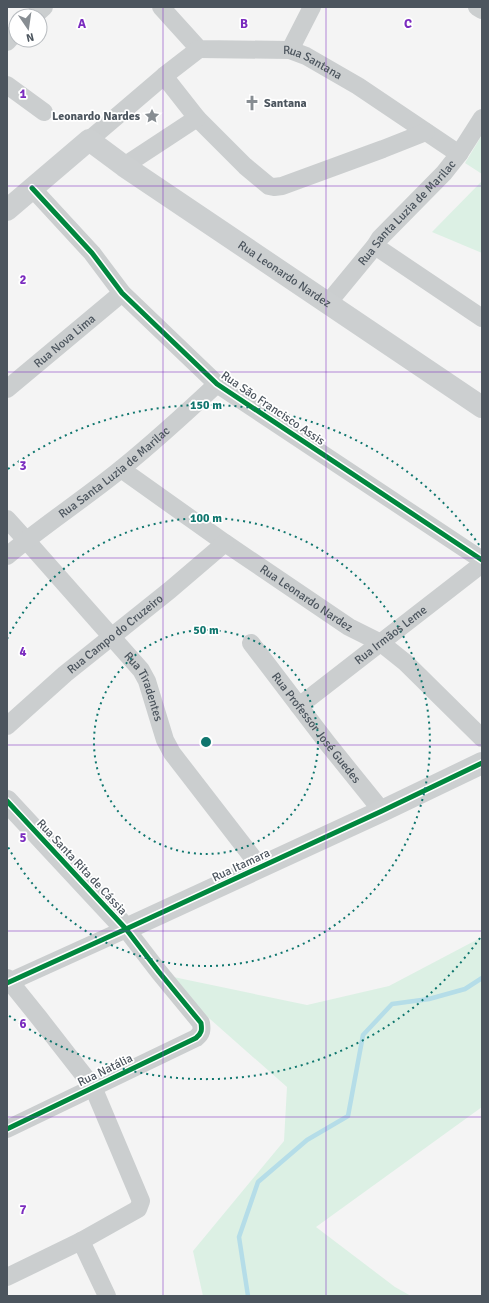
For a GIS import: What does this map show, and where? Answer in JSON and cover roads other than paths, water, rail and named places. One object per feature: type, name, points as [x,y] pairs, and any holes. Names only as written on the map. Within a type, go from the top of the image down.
[{"type":"street","points":[[7,210],[164,76],[199,49],[161,7]]},
{"type":"street","points":[[290,50],[312,7]]},
{"type":"street","points":[[477,7],[482,10]]},
{"type":"street","name":"Rua Santana","points":[[199,49],[290,50],[306,56],[358,86],[458,154]]},
{"type":"street","points":[[164,76],[197,118],[245,166],[264,183],[274,187],[282,186],[426,132]]},
{"type":"street","points":[[7,85],[44,112]]},
{"type":"street","points":[[124,166],[197,118]]},
{"type":"street","name":"Rua Santa Luzia de Marilac","points":[[328,303],[387,230],[444,172],[482,118]]},
{"type":"street","name":"Rua Leonardo Nardez","points":[[89,140],[124,166],[482,407]]},
{"type":"street","name":"Rua São Francisco Assis","points":[[32,188],[92,253],[122,293],[217,384],[482,560]]},
{"type":"street","points":[[375,246],[482,318]]},
{"type":"street","name":"Rua Nova Lima","points":[[7,389],[122,293]]},
{"type":"street","name":"Rua Santa Luzia de Marilac","points":[[7,556],[121,469],[164,433],[217,384]]},
{"type":"street","name":"Rua Leonardo Nardez","points":[[121,469],[225,543],[348,627],[381,643],[406,663],[482,738]]},
{"type":"street","name":"Rua Tiradentes","points":[[7,519],[141,670],[148,681],[165,740],[172,753],[260,867]]},
{"type":"street","name":"Rua Campo do Cruzeiro","points":[[7,726],[65,674],[170,590],[225,543]]},
{"type":"street","name":"Rua Irmãos Leme","points":[[299,706],[482,564]]},
{"type":"street","name":"Rua Professor José Guedes","points":[[251,643],[328,744],[382,811]]},
{"type":"street","name":"Rua Itamara","points":[[8,981],[126,929],[382,811],[482,763]]},
{"type":"street","name":"Rua Santa Rita de Cássia","points":[[7,801],[126,929],[159,972],[201,1022]]},
{"type":"street","points":[[7,1277],[81,1241],[138,1209],[141,1201],[93,1087],[8,981]]},
{"type":"street","name":"Rua Natália","points":[[7,1129],[196,1038],[201,1033],[201,1022]]},
{"type":"street","points":[[81,1241],[107,1296]]},
{"type":"waterway","points":[[248,1296],[239,1237],[258,1182],[307,1140],[348,1116],[363,1035],[392,1004],[429,999],[465,989],[482,978]]},
{"type":"place","name":"Santana","points":[[252,103]]},
{"type":"place","name":"Leonardo Nardes","points":[[152,116]]}]
